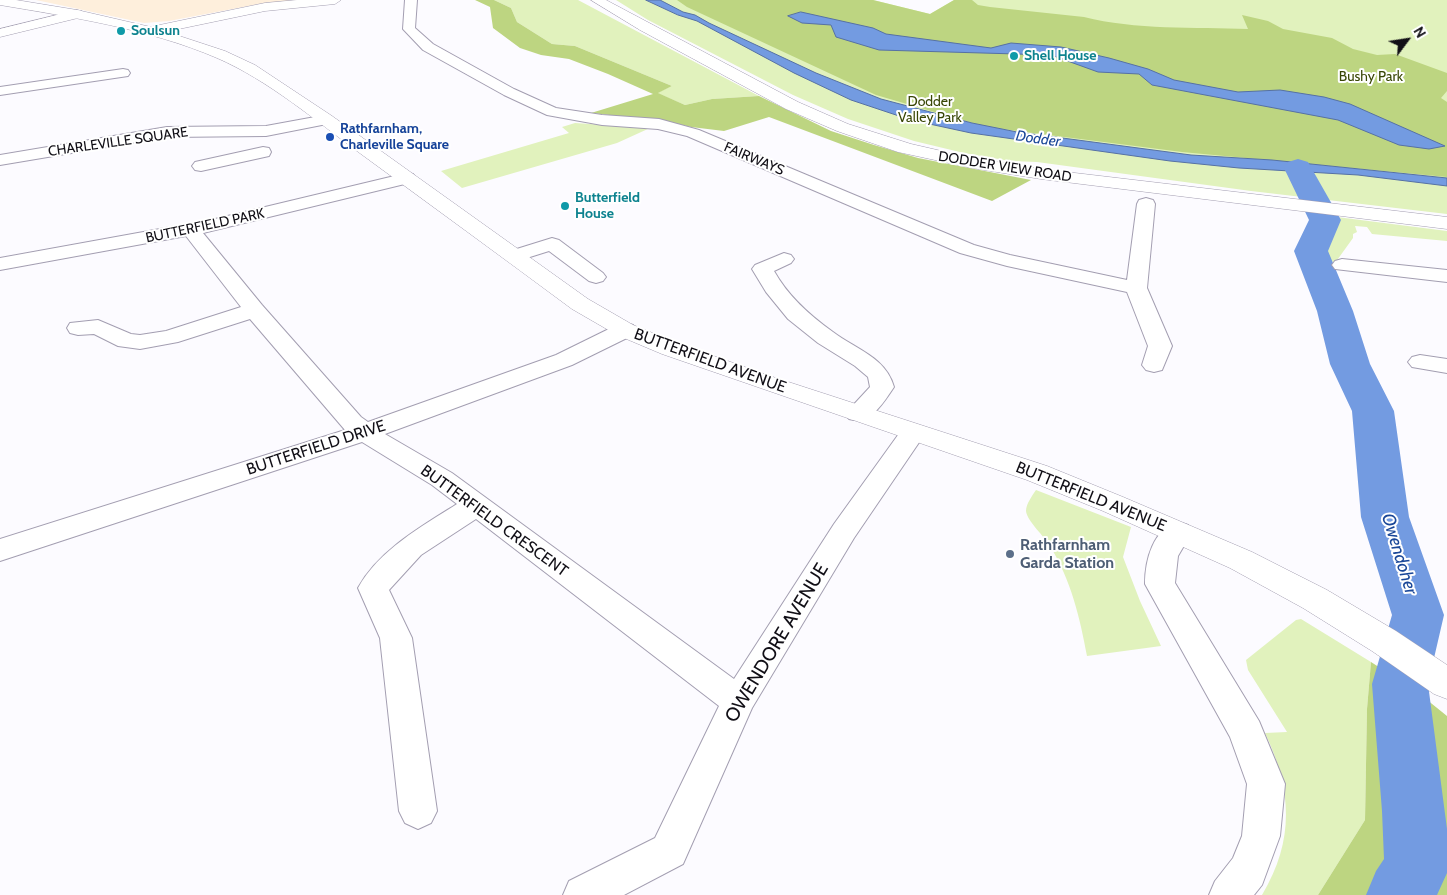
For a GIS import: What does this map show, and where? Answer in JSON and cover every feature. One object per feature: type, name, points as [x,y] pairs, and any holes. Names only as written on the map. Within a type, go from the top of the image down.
[{"type":"main road","name":"BUTTERFIELD AVENUE","points":[[0,0],[77,14],[150,31],[211,51],[250,68],[326,119],[580,304],[625,330],[672,349],[858,414],[1036,473],[1178,532],[1241,560],[1299,590],[1384,641],[1447,684]]},
{"type":"main road","points":[[150,31],[265,7],[336,0]]},
{"type":"main road","name":"DODDER VIEW ROAD","points":[[596,0],[650,31],[790,105],[841,128],[890,144],[956,160],[1008,169],[1447,223]]},
{"type":"main road","points":[[0,33],[77,14]]},
{"type":"street","name":"FAIRWAYS","points":[[411,0],[409,29],[428,46],[540,107],[569,116],[675,127],[708,139],[967,249],[1007,260],[1136,288]]},
{"type":"street","points":[[0,91],[123,73]]},
{"type":"street","name":"CHARLEVILLE SQUARE","points":[[0,160],[167,132],[199,130],[266,131],[326,119]]},
{"type":"street","points":[[236,132],[246,156]]},
{"type":"street","points":[[201,166],[263,152]]},
{"type":"street","name":"BUTTERFIELD PARK","points":[[0,264],[191,230],[298,206],[407,178]]},
{"type":"street","points":[[1146,204],[1136,288],[1160,346],[1154,365]]},
{"type":"street","name":"BUTTERFIELD CRESCENT","points":[[191,230],[254,310],[352,423],[364,433],[442,479],[738,701]]},
{"type":"street","points":[[514,256],[552,244],[596,277]]},
{"type":"street","points":[[784,259],[762,269],[773,288],[796,314],[826,338],[863,361],[878,375],[882,387],[871,402],[858,414]]},
{"type":"street","points":[[1342,265],[1447,276]]},
{"type":"street","points":[[78,328],[98,328],[126,341],[140,342],[170,337],[254,310]]},
{"type":"street","name":"BUTTERFIELD DRIVE","points":[[0,550],[364,433],[564,360],[625,330]]},
{"type":"street","points":[[1420,362],[1447,366]]},
{"type":"street","name":"OWENDORE AVENUE","points":[[583,895],[669,851],[738,701],[844,531],[908,441]]},
{"type":"street","points":[[418,811],[396,638],[373,588],[411,547],[477,505]]},
{"type":"street","points":[[1178,532],[1168,542],[1159,565],[1160,584],[1246,732],[1266,784],[1261,836],[1248,871],[1229,895]]},
{"type":"shaded area","points":[[36,0],[300,0],[259,4],[169,21],[144,23]]},
{"type":"green space","points":[[475,0],[494,0],[511,8],[517,22],[552,44],[575,46],[672,86],[658,93],[685,105],[712,99],[759,96],[831,131],[874,145],[918,158],[1031,180],[992,201],[769,117],[724,131],[691,127],[666,121],[591,113],[653,94],[569,59],[541,55],[520,48],[493,28],[490,7]]},
{"type":"green space","points":[[494,0],[578,0],[759,96],[712,99],[685,105],[657,93],[672,86],[575,46],[552,44],[517,22],[511,8]]},
{"type":"green space","name":"Bushy Park","points":[[616,0],[873,0],[930,14],[954,0],[1447,0],[1447,214],[1251,191],[1037,162],[1010,161],[964,153],[914,141],[848,119],[793,95],[648,20]]},
{"type":"green space","name":"Bushy Park","points":[[677,0],[873,0],[930,14],[954,0],[972,0],[978,5],[990,7],[1084,17],[1124,24],[1248,29],[1242,15],[1268,21],[1283,29],[1332,38],[1353,49],[1377,55],[1395,54],[1447,73],[1447,91],[1441,98],[1447,102],[1447,177],[1182,152],[986,127],[876,95],[687,7]]},
{"type":"green space","points":[[575,123],[650,128],[617,143],[462,188],[441,171],[569,133],[562,127]]},
{"type":"green space","points":[[1329,216],[1447,231],[1447,241],[1372,234],[1367,227],[1355,226],[1357,232],[1353,234],[1353,238],[1335,263],[1314,252],[1329,230]]},
{"type":"green space","points":[[1036,490],[1131,527],[1123,557],[1140,601],[1161,646],[1087,656],[1078,613],[1064,572],[1050,546],[1027,515],[1027,506]]},
{"type":"green space","points":[[1301,619],[1371,662],[1367,709],[1365,820],[1318,895],[1262,895],[1273,875],[1280,854],[1285,835],[1286,815],[1281,775],[1265,733],[1287,732],[1248,670],[1246,660],[1296,620]]},
{"type":"green space","points":[[1371,662],[1416,691],[1447,716],[1447,895],[1318,895],[1365,820],[1367,709]]},
{"type":"water","name":"Dodder","points":[[646,0],[660,0],[816,73],[881,99],[972,123],[1017,132],[1191,155],[1272,160],[1447,178],[1447,186],[1358,175],[1239,168],[1170,161],[971,133],[911,120],[851,100],[794,73],[697,21],[678,15]]},
{"type":"water","points":[[801,12],[873,28],[886,34],[991,48],[1011,43],[1061,47],[1148,69],[1174,80],[1238,92],[1280,90],[1324,97],[1350,104],[1445,146],[1429,149],[1399,145],[1338,120],[1152,85],[1139,74],[1098,72],[1051,55],[879,50],[836,37],[831,25],[802,23],[788,16]]},
{"type":"waterway","name":"Owendoher","points":[[1298,168],[1325,220],[1311,251],[1335,311],[1350,364],[1373,411],[1385,517],[1418,615],[1400,684],[1414,811],[1417,866],[1400,895]]},
{"type":"waterway","points":[[1418,615],[1427,623]]},
{"type":"place","name":"Soulsun","points":[[121,31]]},
{"type":"place","name":"Shell House","points":[[1014,56]]},
{"type":"place","name":"Rathfarnham, Charleville Square","points":[[330,137]]},
{"type":"place","name":"Butterfield House","points":[[565,206]]},
{"type":"place","name":"Rathfarnham Garda Station","points":[[1010,554]]},
{"type":"park label","name":"Dodder Valley Park","points":[[930,110]]}]
